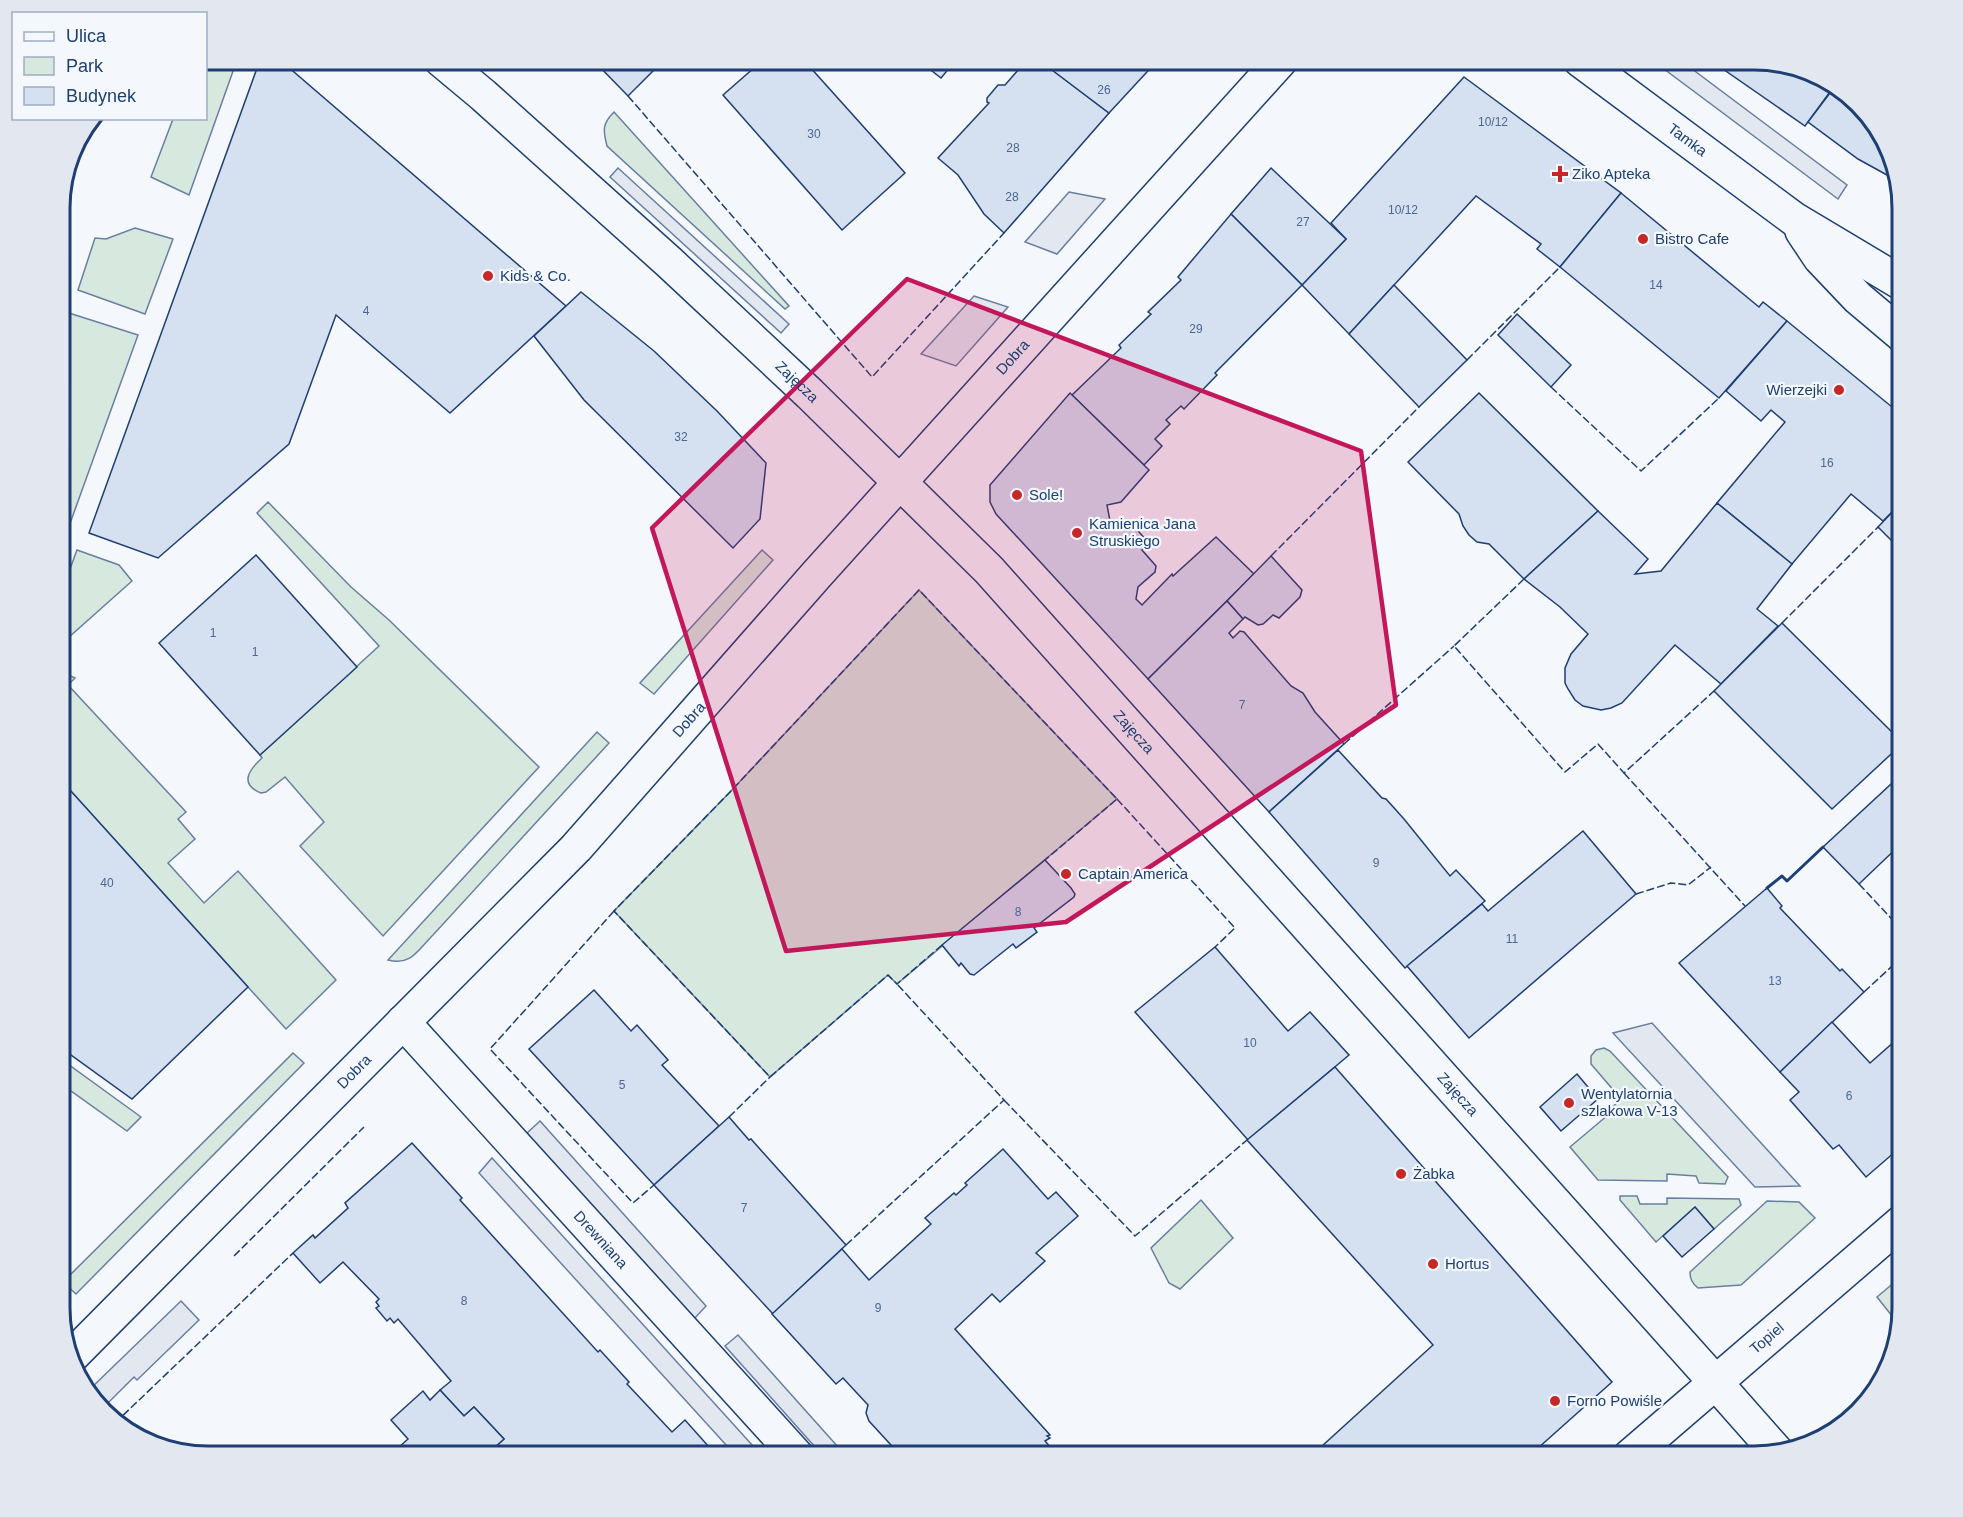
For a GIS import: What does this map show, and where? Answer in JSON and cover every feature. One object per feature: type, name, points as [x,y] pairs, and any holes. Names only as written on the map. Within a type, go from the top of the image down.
[{"type":"street","name":"Zajęcza","points":[[453,70],[670,263],[810,394],[996,578],[1771,1445]]},
{"type":"street","name":"Dobra","points":[[77,1351],[576,848],[818,573],[1272,70]]},
{"type":"street","name":"Tamka","points":[[1593,70],[1794,219],[1892,277]]},
{"type":"street","name":"Tamka","points":[[1794,219],[1820,258],[1858,298],[1892,327]]},
{"type":"street","name":"Drewniana","points":[[403,1022],[788,1446]]},
{"type":"street","name":"Topiel","points":[[1642,1446],[1892,1231]]},
{"type":"highlighted area","points":[[907,279],[1361,451],[1396,705],[1066,922],[786,951],[652,528]]},
{"type":"green space","points":[[207,70],[233,70],[189,195],[151,177],[173,120],[207,120]]},
{"type":"green space","points":[[614,112],[789,306],[785,309],[607,146],[605,127],[607,120]]},
{"type":"green space","points":[[135,228],[173,239],[145,314],[78,290],[95,238],[106,239]]},
{"type":"green space","points":[[71,314],[138,335],[71,521]]},
{"type":"green space","points":[[268,502],[351,587],[389,620],[539,767],[383,936],[300,846],[324,822],[285,777],[266,792],[261,793],[254,789],[248,781],[250,772],[262,758],[260,755],[379,646],[257,513]]},
{"type":"green space","points":[[77,550],[119,565],[132,581],[71,635],[71,566]]},
{"type":"green space","points":[[762,550],[773,560],[654,694],[640,683]]},
{"type":"green space","points":[[919,590],[1117,799],[897,984],[888,975],[770,1077],[614,911],[731,791]]},
{"type":"green space","points":[[71,688],[186,812],[178,819],[195,839],[168,863],[204,903],[238,871],[336,980],[286,1029],[71,791]]},
{"type":"green space","points":[[597,732],[609,743],[418,952],[402,961],[388,960]]},
{"type":"green space","points":[[1604,1048],[1610,1051],[1728,1177],[1725,1184],[1699,1183],[1696,1176],[1667,1174],[1667,1181],[1598,1180],[1570,1147],[1608,1115],[1608,1111],[1621,1099],[1591,1064],[1591,1056],[1596,1050]]},
{"type":"green space","points":[[293,1053],[304,1063],[76,1294],[71,1289],[71,1274]]},
{"type":"green space","points":[[71,1066],[141,1117],[127,1131],[71,1091]]},
{"type":"green space","points":[[1620,1196],[1637,1196],[1640,1204],[1667,1204],[1667,1198],[1739,1199],[1741,1205],[1714,1229],[1695,1207],[1656,1242],[1620,1200]]},
{"type":"green space","points":[[1201,1200],[1233,1238],[1180,1289],[1169,1283],[1151,1248]]},
{"type":"green space","points":[[1767,1201],[1799,1202],[1815,1218],[1741,1285],[1698,1288],[1690,1277],[1690,1272]]},
{"type":"green space","points":[[1892,1284],[1892,1316],[1877,1297]]},
{"type":"shaded area","points":[[1665,70],[1693,70],[1847,185],[1838,199]]},
{"type":"shaded area","points":[[618,168],[789,324],[781,333],[610,177]]},
{"type":"shaded area","points":[[1069,192],[1105,199],[1057,254],[1025,242]]},
{"type":"shaded area","points":[[974,296],[1008,307],[956,366],[921,354]]},
{"type":"shaded area","points":[[1652,1023],[1800,1186],[1755,1187],[1613,1033]]},
{"type":"shaded area","points":[[540,1121],[706,1306],[694,1319],[526,1134]]},
{"type":"shaded area","points":[[492,1158],[753,1446],[727,1446],[479,1173]]},
{"type":"shaded area","points":[[181,1301],[199,1320],[137,1380],[134,1377],[108,1403],[94,1385]]},
{"type":"shaded area","points":[[738,1335],[837,1446],[814,1446],[725,1346]]},
{"type":"building","points":[[256,70],[292,70],[566,306],[450,413],[336,315],[289,444],[158,558],[89,533]]},
{"type":"building","points":[[603,70],[654,70],[628,96]]},
{"type":"building","points":[[752,70],[813,70],[905,173],[842,230],[723,95]]},
{"type":"building","points":[[931,70],[948,70],[941,78]]},
{"type":"building","points":[[1018,70],[1052,70],[1109,113],[1004,233],[984,214],[958,175],[938,158],[989,103],[987,98],[998,85],[1005,85]]},
{"type":"building","points":[[1052,70],[1149,70],[1109,113]]},
{"type":"building","points":[[1724,70],[1782,73],[1808,81],[1829,93],[1805,126]]},
{"type":"building","points":[[1464,77],[1621,193],[1560,267],[1537,249],[1541,244],[1476,196],[1349,334],[1302,285],[1346,239],[1331,223]]},
{"type":"building","points":[[1830,93],[1839,99],[1858,117],[1869,132],[1882,155],[1889,176],[1858,159],[1808,122]]},
{"type":"building","points":[[1271,168],[1346,239],[1302,285],[1231,214]]},
{"type":"building","points":[[1621,193],[1759,307],[1763,302],[1787,321],[1719,398],[1560,267]]},
{"type":"building","points":[[1231,214],[1302,285],[1215,373],[1217,375],[1184,409],[1181,406],[1166,420],[1170,424],[1155,439],[1162,446],[1144,465],[1072,395],[1121,348],[1119,345],[1151,314],[1148,312],[1181,280],[1178,277]]},
{"type":"building","points":[[1394,285],[1467,360],[1419,407],[1349,334]]},
{"type":"building","points":[[581,292],[654,351],[717,411],[766,463],[760,519],[733,548],[584,400],[534,336]]},
{"type":"building","points":[[1517,314],[1571,365],[1551,387],[1498,335]]},
{"type":"building","points":[[1787,321],[1892,407],[1892,512],[1883,521],[1851,494],[1792,564],[1717,503],[1785,422],[1771,410],[1761,421],[1726,391]]},
{"type":"building","name":"Kamienica Jana Struskiego","points":[[1070,393],[1149,470],[1121,502],[1107,505],[1110,521],[1114,520],[1122,529],[1131,523],[1148,542],[1142,550],[1156,566],[1155,572],[1138,587],[1136,599],[1142,605],[1172,574],[1173,576],[1216,537],[1254,574],[1148,679],[996,514],[990,502],[990,485]]},
{"type":"building","points":[[1479,393],[1598,511],[1524,579],[1489,544],[1477,542],[1469,535],[1459,514],[1408,462]]},
{"type":"building","points":[[1717,503],[1792,564],[1757,609],[1778,626],[1721,684],[1675,645],[1622,703],[1601,710],[1583,706],[1575,700],[1565,683],[1565,668],[1571,654],[1588,634],[1560,607],[1524,579],[1598,511],[1648,559],[1635,574],[1661,571]]},
{"type":"building","points":[[1892,512],[1892,541],[1878,527]]},
{"type":"building","points":[[256,555],[357,667],[260,755],[159,643]]},
{"type":"building","points":[[1271,556],[1302,590],[1300,597],[1279,618],[1273,615],[1263,624],[1258,625],[1245,617],[1243,619],[1227,601]]},
{"type":"building","points":[[1227,601],[1243,619],[1229,633],[1233,638],[1240,631],[1244,632],[1291,686],[1303,693],[1315,712],[1344,744],[1269,812],[1148,679]]},
{"type":"building","points":[[1782,623],[1892,732],[1892,753],[1832,809],[1714,691]]},
{"type":"building","points":[[1338,750],[1404,819],[1450,876],[1456,870],[1485,901],[1405,968],[1269,812]]},
{"type":"building","points":[[1892,783],[1892,852],[1859,884],[1823,847]]},
{"type":"building","points":[[71,791],[248,987],[132,1099],[71,1055]]},
{"type":"building","points":[[1583,831],[1636,894],[1469,1038],[1407,966],[1482,904],[1488,911]]},
{"type":"building","points":[[1045,860],[1071,888],[1075,894],[1074,897],[1034,928],[1037,932],[1016,948],[1013,944],[974,975],[970,974],[961,963],[959,966],[942,945]]},
{"type":"building","points":[[1767,888],[1782,906],[1780,908],[1840,971],[1842,969],[1864,992],[1780,1072],[1679,963]]},
{"type":"building","points":[[1215,947],[1288,1031],[1310,1012],[1349,1055],[1248,1140],[1135,1012]]},
{"type":"building","points":[[594,990],[631,1031],[637,1025],[668,1060],[662,1065],[719,1126],[654,1185],[529,1049]]},
{"type":"building","points":[[1832,1022],[1870,1063],[1892,1044],[1892,1155],[1866,1177],[1839,1145],[1833,1149],[1790,1100],[1799,1092],[1780,1072]]},
{"type":"building","name":"Hortus","points":[[1335,1067],[1612,1382],[1540,1446],[1322,1446],[1433,1345],[1247,1140]]},
{"type":"building","name":"Wentylatornia szlakowa V-13","points":[[1577,1074],[1598,1099],[1561,1131],[1540,1107]]},
{"type":"building","points":[[729,1117],[846,1245],[773,1314],[654,1185]]},
{"type":"building","points":[[412,1143],[462,1198],[460,1200],[598,1352],[600,1350],[629,1382],[627,1384],[672,1432],[685,1420],[708,1446],[496,1446],[504,1439],[474,1407],[464,1416],[440,1390],[451,1381],[398,1319],[394,1323],[390,1318],[387,1321],[376,1308],[379,1306],[376,1302],[379,1299],[343,1262],[320,1283],[293,1253],[313,1235],[315,1238],[348,1208],[345,1203]]},
{"type":"building","points":[[1003,1149],[1048,1199],[1056,1192],[1078,1216],[1036,1253],[1045,1261],[1000,1302],[992,1294],[955,1329],[1050,1435],[1047,1436],[1050,1438],[1045,1441],[1049,1446],[892,1446],[869,1421],[866,1413],[868,1405],[843,1378],[836,1384],[772,1314],[842,1249],[869,1280],[931,1224],[925,1218],[954,1193],[956,1195],[967,1185],[965,1183]]},
{"type":"building","points":[[1695,1207],[1714,1229],[1682,1257],[1663,1236]]},
{"type":"building","points":[[440,1390],[464,1416],[474,1407],[504,1439],[496,1446],[400,1446],[408,1439],[391,1420],[423,1391],[430,1400]]},
{"type":"fence","points":[[628,96],[872,377],[1004,233]]},
{"type":"fence","points":[[1467,360],[1560,267]]},
{"type":"fence","points":[[1551,387],[1641,471],[1719,398]]},
{"type":"fence","points":[[1271,556],[1419,407]]},
{"type":"fence","points":[[1782,623],[1878,527]]},
{"type":"fence","points":[[1524,579],[1454,646],[1565,772],[1598,744],[1624,773],[1714,691]]},
{"type":"fence","points":[[942,945],[897,984],[888,975],[770,1077],[614,911],[731,791],[919,590],[1117,799],[1045,860]]},
{"type":"fence","points":[[1344,744],[1454,646]]},
{"type":"fence","points":[[1624,773],[1745,906]]},
{"type":"fence","points":[[1117,799],[1235,928],[1215,947]]},
{"type":"fence","points":[[1636,894],[1671,883],[1688,885],[1711,867]]},
{"type":"fence","points":[[1859,884],[1892,919]]},
{"type":"fence","points":[[614,911],[490,1049],[633,1203],[654,1185]]},
{"type":"fence","points":[[1864,992],[1892,966]]},
{"type":"fence","points":[[846,1245],[1004,1100],[897,984]]},
{"type":"fence","points":[[729,1117],[770,1077]]},
{"type":"fence","points":[[1004,1100],[1135,1236],[1247,1140]]},
{"type":"fence","points":[[234,1256],[364,1127]]},
{"type":"fence","points":[[122,1416],[293,1253]]},
{"type":"wall","points":[[1767,888],[1782,876],[1787,881],[1823,847]]},
{"type":"place","name":"Ziko Apteka","points":[[1560,174]]},
{"type":"place","name":"Bistro Cafe","points":[[1643,239]]},
{"type":"place","name":"Kids & Co.","points":[[488,276]]},
{"type":"place","name":"Wierzejki","points":[[1839,390]]},
{"type":"place","name":"Sole!","points":[[1017,495]]},
{"type":"place","name":"Kamienica Jana Struskiego","points":[[1077,533]]},
{"type":"place","name":"Captain America","points":[[1066,874]]},
{"type":"place","name":"Wentylatornia szlakowa V-13","points":[[1569,1103]]},
{"type":"place","name":"Żabka","points":[[1401,1174]]},
{"type":"place","name":"Hortus","points":[[1433,1264]]},
{"type":"place","name":"Forno Powiśle","points":[[1555,1401]]}]
